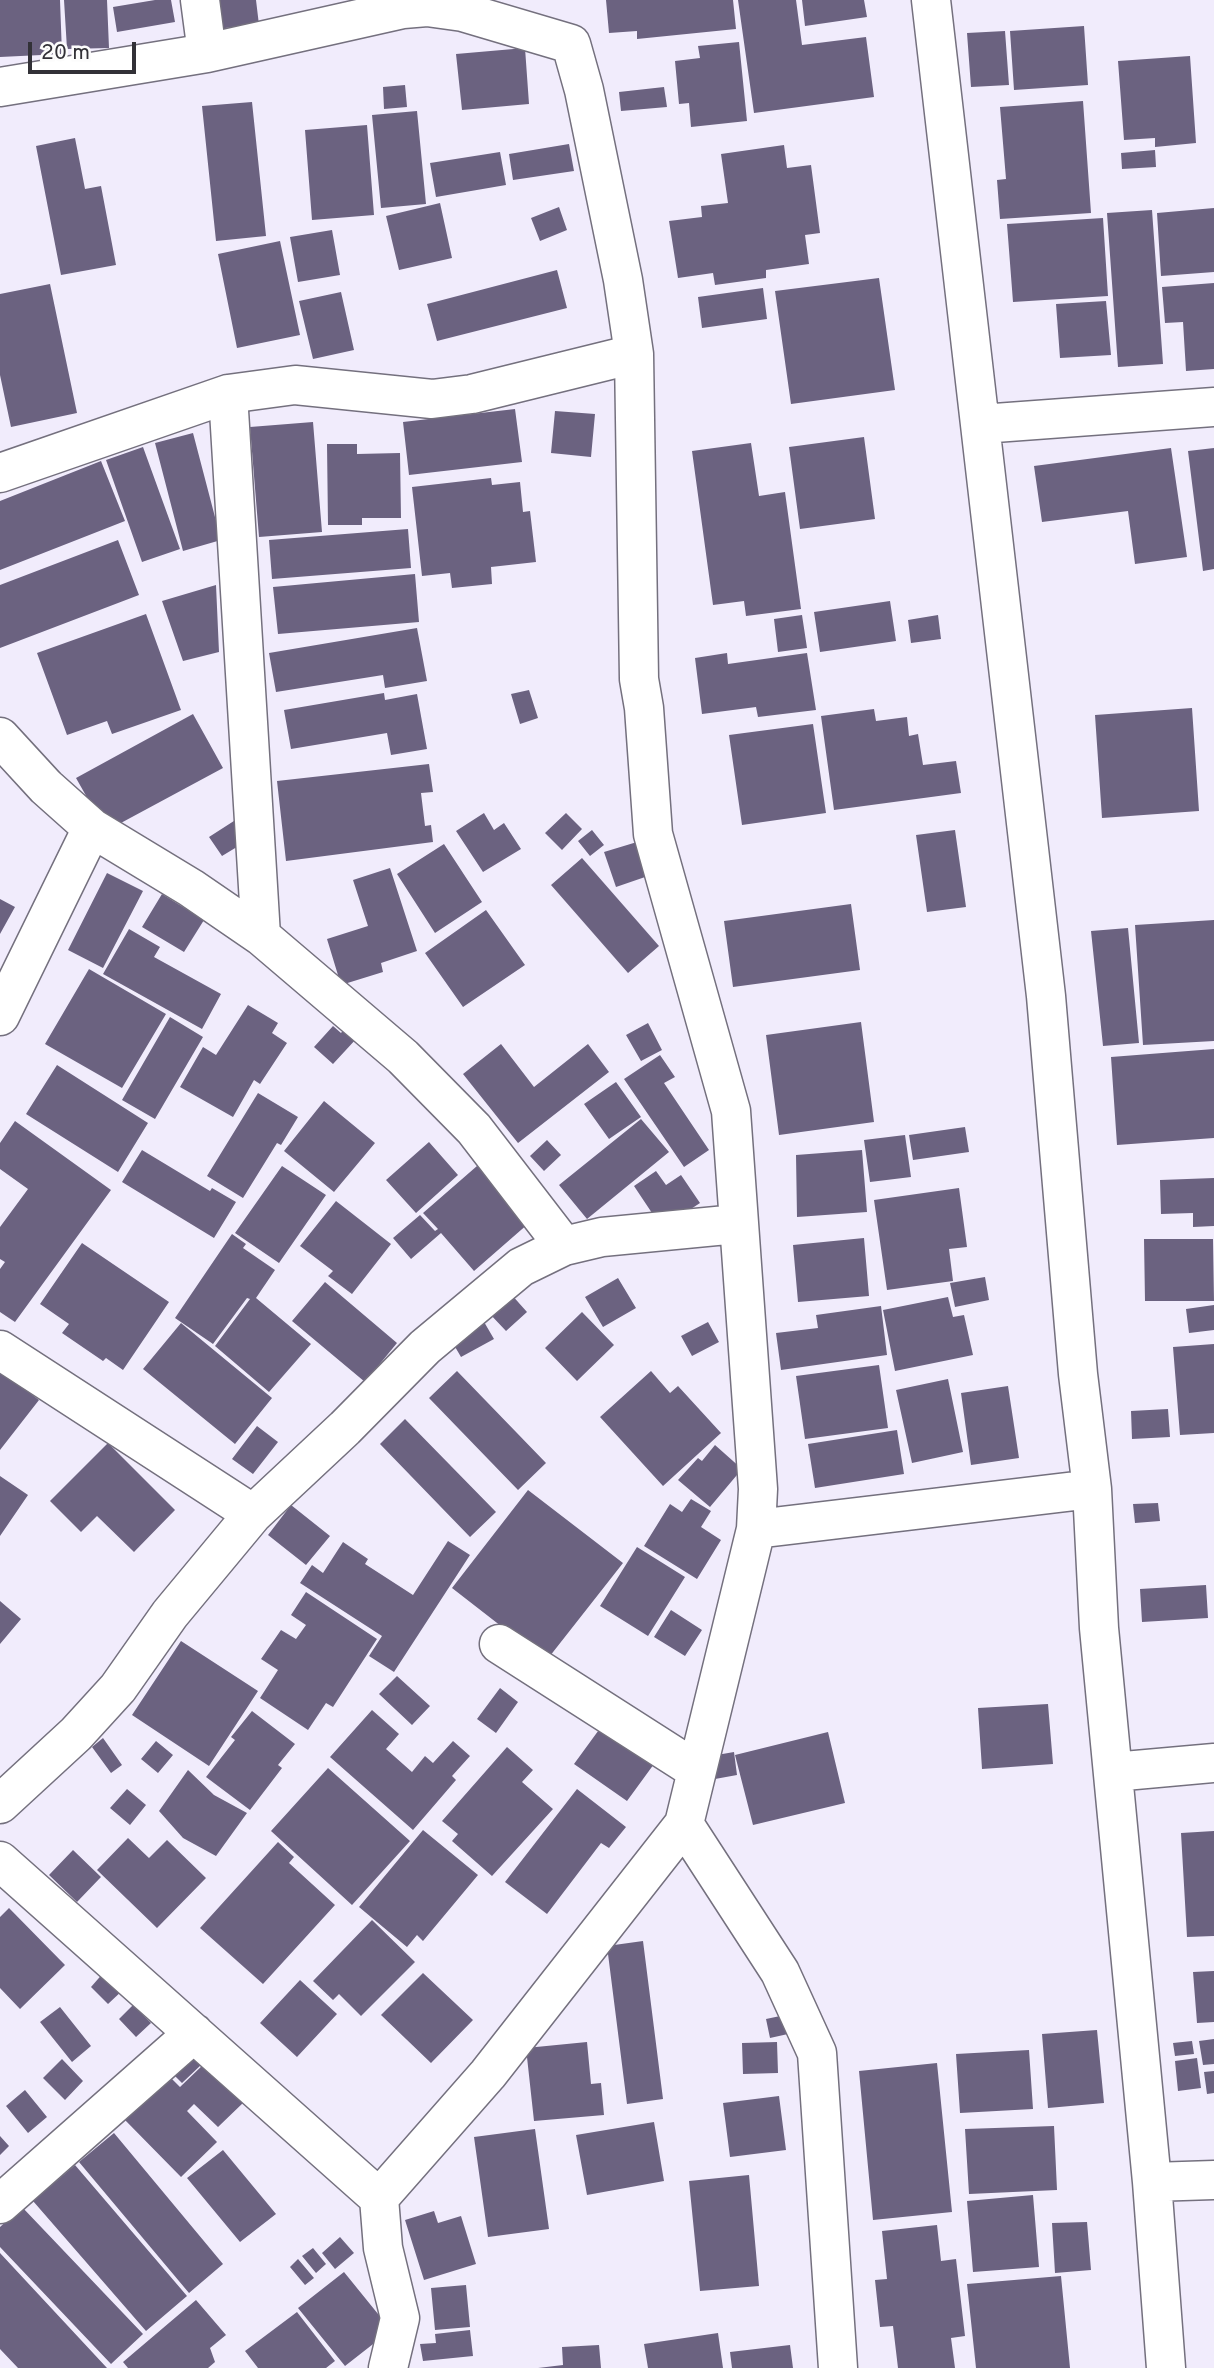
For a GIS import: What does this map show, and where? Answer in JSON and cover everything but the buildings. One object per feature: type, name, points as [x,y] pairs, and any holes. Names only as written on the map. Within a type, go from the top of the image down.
[{"type":"street","points":[[200,0],[207,53]]},
{"type":"street","points":[[931,0],[1045,982],[1078,1374],[1092,1489],[1099,1628],[1152,2182],[1166,2368]]},
{"type":"street","points":[[0,87],[207,53],[403,9],[427,8],[463,12],[571,44],[587,103],[623,280],[634,354],[639,680],[644,708],[653,834],[731,1111],[758,1489],[756,1529],[751,1560],[684,1824],[488,2074],[379,2198]]},
{"type":"street","points":[[0,473],[228,394],[295,385],[432,399],[472,394],[634,354]]},
{"type":"street","points":[[228,394],[261,936]]},
{"type":"street","points":[[981,424],[1214,407]]},
{"type":"street","points":[[0,737],[46,787],[92,828],[191,888],[261,936],[403,1057],[474,1129],[564,1246]]},
{"type":"street","points":[[0,1016],[92,828]]},
{"type":"street","points":[[0,1804],[76,1734],[118,1688],[170,1614],[253,1514],[345,1428],[425,1347],[521,1267],[564,1246],[602,1237],[737,1224]]},
{"type":"street","points":[[0,1350],[253,1514]]},
{"type":"street","points":[[756,1529],[1092,1489]]},
{"type":"street","points":[[499,1644],[696,1770]]},
{"type":"street","points":[[1112,1772],[1214,1763]]},
{"type":"street","points":[[684,1824],[780,1972],[817,2053],[838,2368]]},
{"type":"street","points":[[0,1861],[379,2198],[383,2248],[400,2318],[388,2368]]},
{"type":"street","points":[[0,2204],[194,2033]]},
{"type":"street","points":[[1152,2182],[1214,2180]]}]
